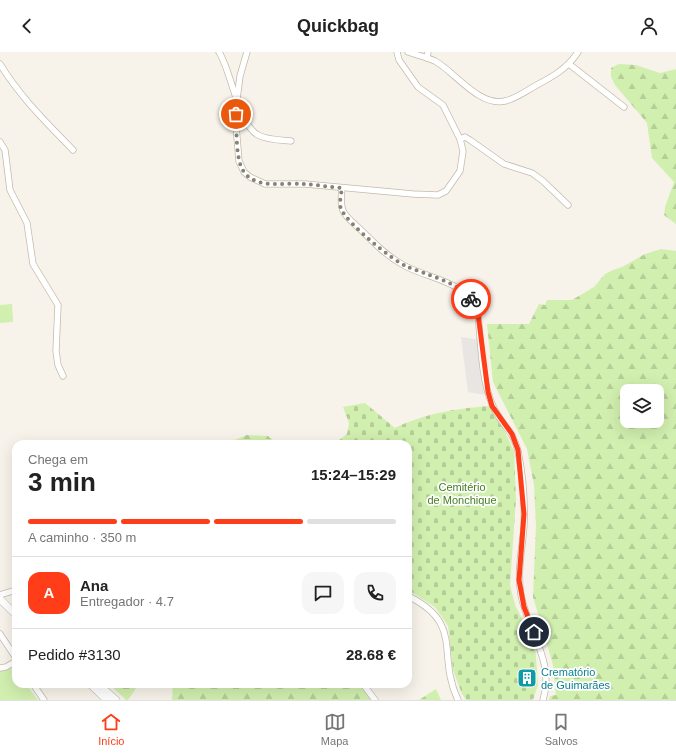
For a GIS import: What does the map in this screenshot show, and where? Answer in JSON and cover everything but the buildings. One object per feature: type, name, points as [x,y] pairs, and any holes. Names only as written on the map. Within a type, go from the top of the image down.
[{"type":"street","points":[[219,52],[232,80],[245,121],[258,135],[292,141]]},
{"type":"street","points":[[247,52],[237,99],[236,114],[239,161],[244,172],[250,177],[265,184],[305,184],[438,195],[446,191],[460,171],[463,151],[460,139],[443,105],[418,87],[399,60],[397,52]]},
{"type":"street","points":[[408,52],[428,55],[484,98],[494,102],[504,101],[514,97],[552,77],[569,64],[578,52]]},
{"type":"street","points":[[0,64],[10,80],[40,118],[73,150]]},
{"type":"street","points":[[569,64],[624,107]]},
{"type":"street","points":[[460,139],[465,137],[504,164],[532,174],[543,181],[568,205]]},
{"type":"street","points":[[0,142],[5,150],[10,190],[27,223],[33,264],[58,305],[56,351],[58,365],[63,376]]},
{"type":"street","points":[[342,188],[340,204],[345,215],[376,245],[392,258],[406,266],[459,288],[469,296],[475,305],[478,314],[488,392],[492,406],[512,434],[518,450],[524,507],[519,580],[526,612],[541,648],[545,670],[546,690],[542,700]]},
{"type":"street","points":[[0,595],[12,591]]},
{"type":"street","points":[[0,595],[12,606]]},
{"type":"street","points":[[0,595],[12,610]]},
{"type":"street","points":[[412,598],[431,609],[439,618],[444,631],[450,680],[458,700]]},
{"type":"street","points":[[0,634],[12,652]]},
{"type":"street","points":[[0,668],[6,667],[12,663]]},
{"type":"street","points":[[36,688],[44,700]]},
{"type":"street","points":[[94,688],[107,700]]},
{"type":"street","points":[[102,688],[116,700]]},
{"type":"street","points":[[366,688],[375,700]]},
{"type":"green space","points":[[619,64],[636,65],[660,73],[676,69],[676,224],[664,215],[665,207],[674,182],[652,158],[647,123],[615,85],[611,77],[611,68]]},
{"type":"green space","points":[[661,249],[676,251],[676,700],[549,700],[550,696],[556,695],[553,665],[533,597],[536,526],[534,485],[527,449],[493,382],[487,324],[529,324],[539,304],[545,305],[547,300],[572,300],[594,287],[605,274],[622,267],[645,254]]},
{"type":"green space","points":[[12,304],[13,322],[0,323],[0,305]]},
{"type":"green space","name":"Cemitério de Monchique","points":[[365,403],[395,428],[441,412],[489,406],[503,428],[514,451],[516,499],[510,585],[515,605],[535,644],[538,685],[533,700],[466,700],[462,694],[453,670],[448,626],[435,607],[412,593],[412,440],[339,440],[347,434],[349,423],[343,407]]},
{"type":"green space","points":[[247,435],[268,436],[272,440],[235,440]]},
{"type":"green space","points":[[12,668],[12,688],[29,688],[38,700],[0,700],[0,671]]},
{"type":"green space","points":[[113,688],[136,688],[128,700],[126,700]]},
{"type":"green space","points":[[173,688],[363,688],[373,700],[172,700]]},
{"type":"green space","points":[[436,689],[441,700],[419,700]]},
{"type":"shaded area","points":[[461,337],[475,339],[479,337],[485,395],[468,392]]},
{"type":"way so far","points":[[236,114],[239,161],[244,172],[250,177],[265,184],[305,184],[342,188],[340,204],[342,210],[345,215],[376,245],[392,258],[406,266],[459,288],[471,299]]},
{"type":"place","name":"Crematório de Guimarães","points":[[527,678]]},
{"type":"route","points":[[471,299],[478,314],[484,368],[492,406],[512,434],[518,450],[524,500],[524,527],[520,556],[519,580],[524,607],[534,632]]}]
